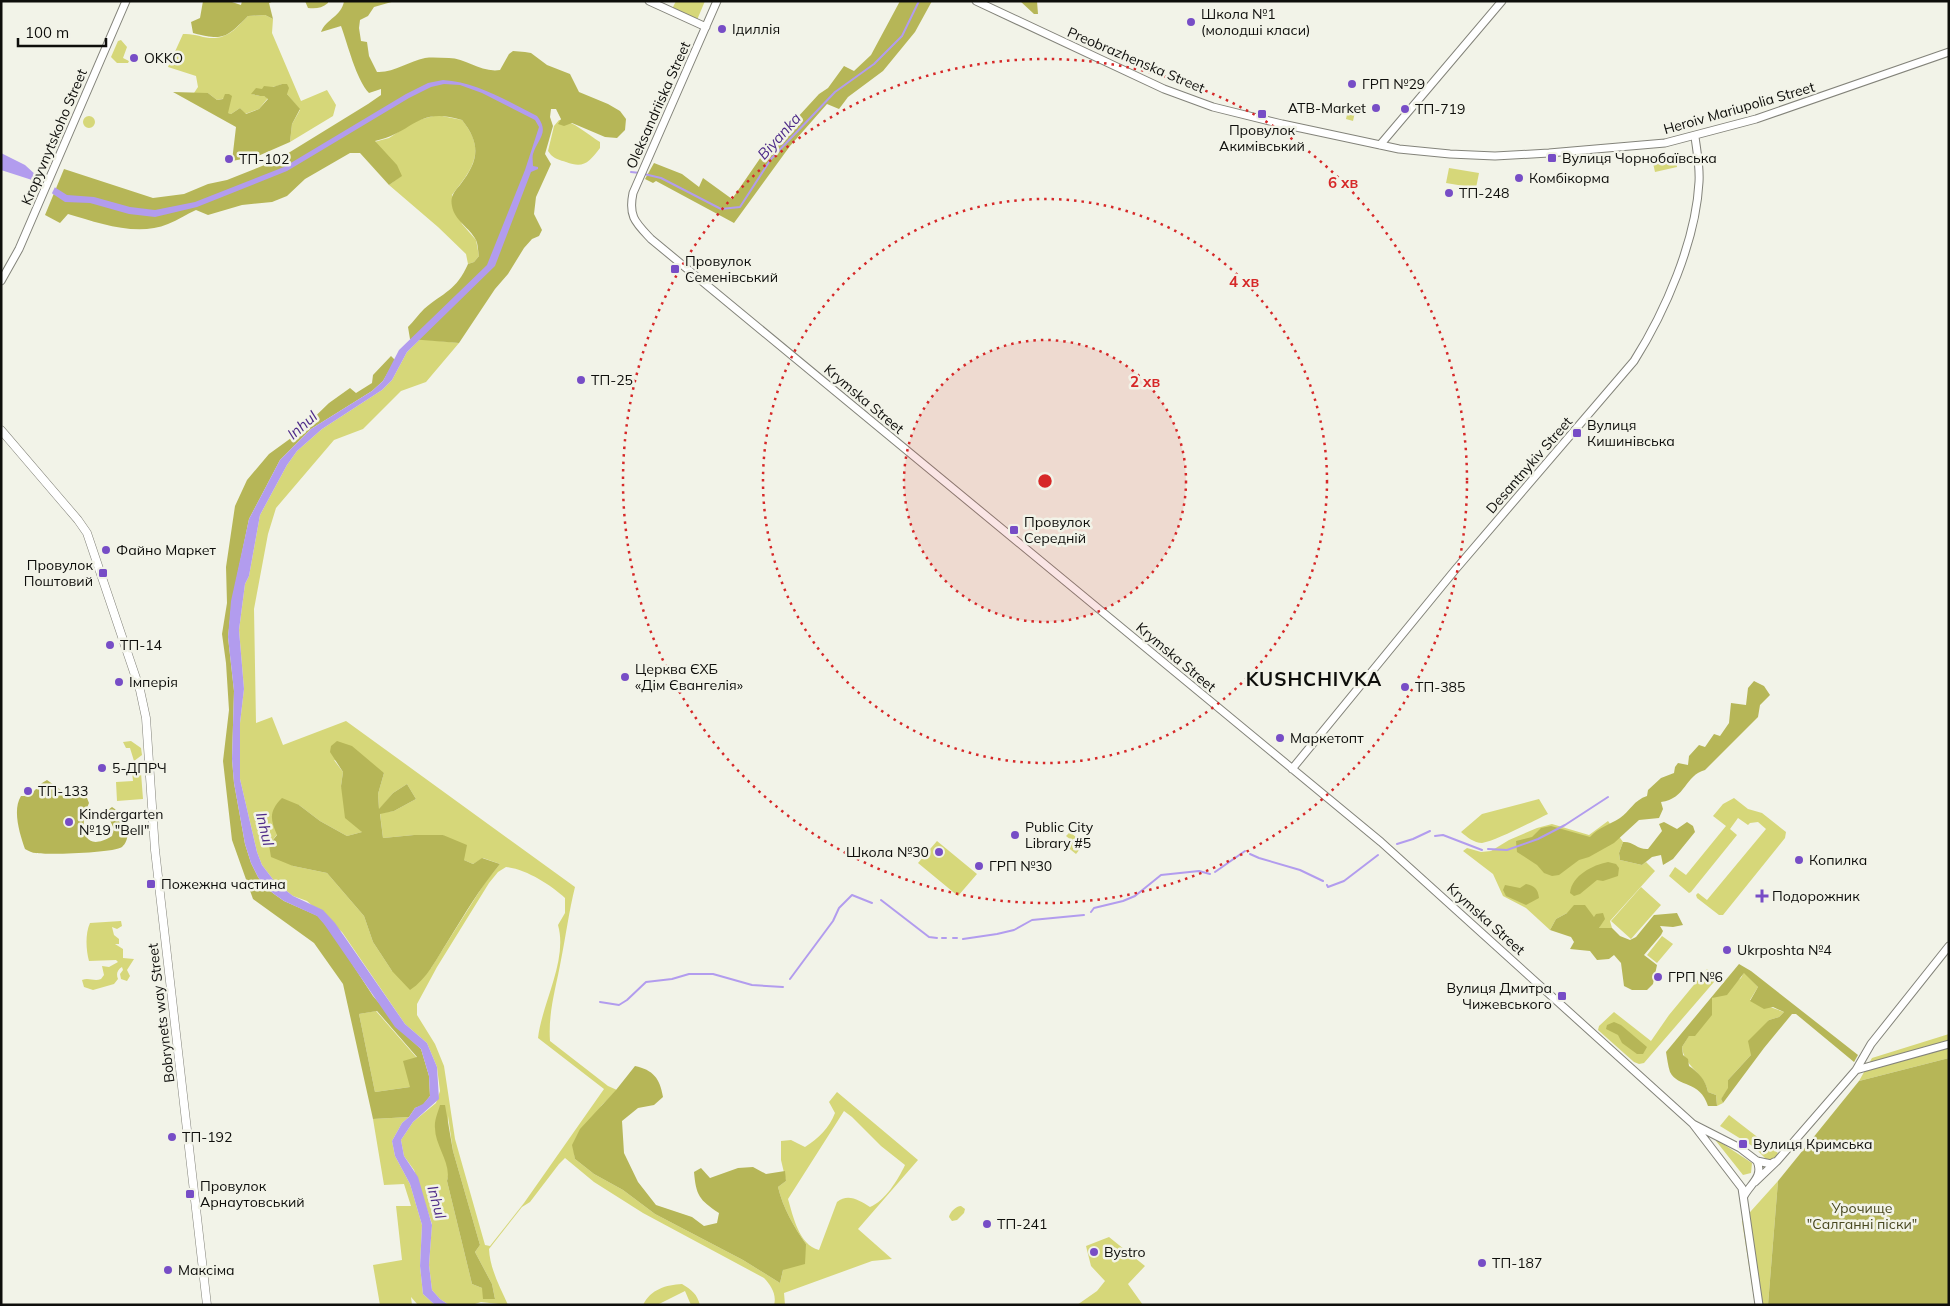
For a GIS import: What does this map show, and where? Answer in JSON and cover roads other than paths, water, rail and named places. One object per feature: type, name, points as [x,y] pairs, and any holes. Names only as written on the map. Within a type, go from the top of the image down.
[{"type":"main road","name":"Bobrynets way Street","points":[[1,430],[82,524],[87,533],[140,690],[146,718],[156,850],[207,1305]]},
{"type":"street","name":"Kropyvnytskoho Street","points":[[1,280],[19,249],[126,1]]},
{"type":"street","points":[[649,1],[706,27]]},
{"type":"street","name":"Oleksandriiska Street","points":[[634,220],[631,202],[636,186],[717,1]]},
{"type":"street","name":"Preobrazhenska Street","points":[[976,1],[1139,78],[1205,104],[1282,124],[1380,145]]},
{"type":"street","points":[[1380,145],[1502,1]]},
{"type":"street","name":"Heroiv Mariupolia Street","points":[[1380,145],[1400,149],[1495,156],[1622,148],[1665,143],[1695,137],[1815,100],[1949,52]]},
{"type":"street","name":"Desantnykiv Street","points":[[1292,769],[1455,570],[1634,361],[1651,335],[1668,297],[1689,236],[1699,182],[1695,137]]},
{"type":"street","name":"Krymska Street","points":[[634,220],[652,239],[1418,874],[1478,931],[1693,1124],[1742,1188],[1759,1305]]},
{"type":"street","points":[[1744,1196],[1748,1188],[1776,1161],[1856,1070],[1871,1044],[1949,946]]},
{"type":"street","points":[[1856,1070],[1949,1044]]},
{"type":"street","name":"Krymska Street","points":[[1693,1124],[1740,1148],[1757,1161]]},
{"type":"street","points":[[1707,1144],[1706,1137],[1710,1131]]},
{"type":"street","points":[[1757,1161],[1771,1164],[1776,1161]]},
{"type":"street","points":[[1755,1182],[1760,1170],[1757,1161]]},
{"type":"street","points":[[1737,1182],[1755,1182]]},
{"type":"waterway","name":"Biyanka","points":[[644,174],[661,178],[721,209],[740,207],[771,159],[835,92],[874,64],[902,36],[919,1]]},
{"type":"waterway","name":"Biyanka","points":[[631,172],[640,173]]},
{"type":"waterway","points":[[1488,849],[1507,850],[1538,839],[1565,825],[1608,797]]},
{"type":"waterway","points":[[1397,844],[1430,831]]},
{"type":"waterway","points":[[1435,836],[1443,835],[1482,850]]},
{"type":"waterway","points":[[1215,872],[1245,851]]},
{"type":"waterway","points":[[1250,854],[1300,870],[1323,881]]},
{"type":"waterway","points":[[1327,885],[1328,887],[1344,881],[1378,855]]},
{"type":"waterway","points":[[1091,912],[1094,908],[1135,896],[1161,875],[1199,871],[1210,874]]},
{"type":"waterway","points":[[790,979],[833,921],[839,908],[852,895],[872,903]]},
{"type":"waterway","points":[[881,900],[929,937],[937,938]]},
{"type":"waterway","points":[[963,939],[1014,930],[1032,920],[1084,915]]},
{"type":"waterway","points":[[600,1002],[619,1005],[646,982],[672,979],[689,974],[713,974],[752,985],[783,987]]},
{"type":"place","name":"Школа №1 (молодші класи)","points":[[1191,22]]},
{"type":"place","name":"Ідиллія","points":[[722,29]]},
{"type":"place","name":"OKKO","points":[[134,58]]},
{"type":"place","name":"ГРП №29","points":[[1352,84]]},
{"type":"place","name":"ATB-Market","points":[[1376,108]]},
{"type":"place","name":"ТП-719","points":[[1405,109]]},
{"type":"place","name":"Провулок Акимівський","points":[[1262,114]]},
{"type":"place","name":"Вулиця Чорнобаївська","points":[[1552,158]]},
{"type":"place","name":"ТП-102","points":[[229,159]]},
{"type":"place","name":"Комбікорма","points":[[1519,178]]},
{"type":"place","name":"ТП-248","points":[[1449,193]]},
{"type":"place","name":"Провулок Семенівський","points":[[675,269]]},
{"type":"place","name":"ТП-25","points":[[581,380]]},
{"type":"place","name":"Вулиця Кишинівська","points":[[1577,433]]},
{"type":"place","name":"Провулок Середній","points":[[1014,530]]},
{"type":"place","name":"Файно Маркет","points":[[106,550]]},
{"type":"place","name":"Провулок Поштовий","points":[[103,573]]},
{"type":"place","name":"ТП-14","points":[[110,645]]},
{"type":"place","name":"Церква ЄХБ «Дім Євангелія»","points":[[625,677]]},
{"type":"place","name":"Імперія","points":[[119,682]]},
{"type":"place","name":"ТП-385","points":[[1405,687]]},
{"type":"place","name":"Маркетопт","points":[[1280,738]]},
{"type":"place","name":"5-ДПРЧ","points":[[102,768]]},
{"type":"place","name":"ТП-133","points":[[28,791]]},
{"type":"place","name":"Kindergarten №19 \"Bell\"","points":[[69,822]]},
{"type":"place","name":"Public City Library #5","points":[[1015,835]]},
{"type":"place","name":"Школа №30","points":[[939,852]]},
{"type":"place","name":"Копилка","points":[[1799,860]]},
{"type":"place","name":"ГРП №30","points":[[979,866]]},
{"type":"place","name":"Пожежна частина","points":[[151,884]]},
{"type":"place","name":"Подорожник","points":[[1762,896]]},
{"type":"place","name":"Ukrposhta №4","points":[[1727,950]]},
{"type":"place","name":"ГРП №6","points":[[1658,977]]},
{"type":"place","name":"Вулиця Дмитра Чижевського","points":[[1562,996]]},
{"type":"place","name":"ТП-192","points":[[172,1137]]},
{"type":"place","name":"Вулиця Кримська","points":[[1743,1144]]},
{"type":"place","name":"Провулок Арнаутовський","points":[[190,1194]]},
{"type":"place","name":"ТП-241","points":[[987,1224]]},
{"type":"place","name":"Bystro","points":[[1094,1252]]},
{"type":"place","name":"ТП-187","points":[[1482,1263]]},
{"type":"place","name":"Максіма","points":[[168,1270]]},
{"type":"district","name":"KUSHCHIVKA","points":[[1314,679]]},
{"type":"water label","name":"Inhul","points":[[302,425]]},
{"type":"water label","name":"Inhul","points":[[265,829]]},
{"type":"water label","name":"Inhul","points":[[437,1202]]},
{"type":"park label","name":"Урочище \"Салганні піски\"","points":[[1862,1216]]}]
